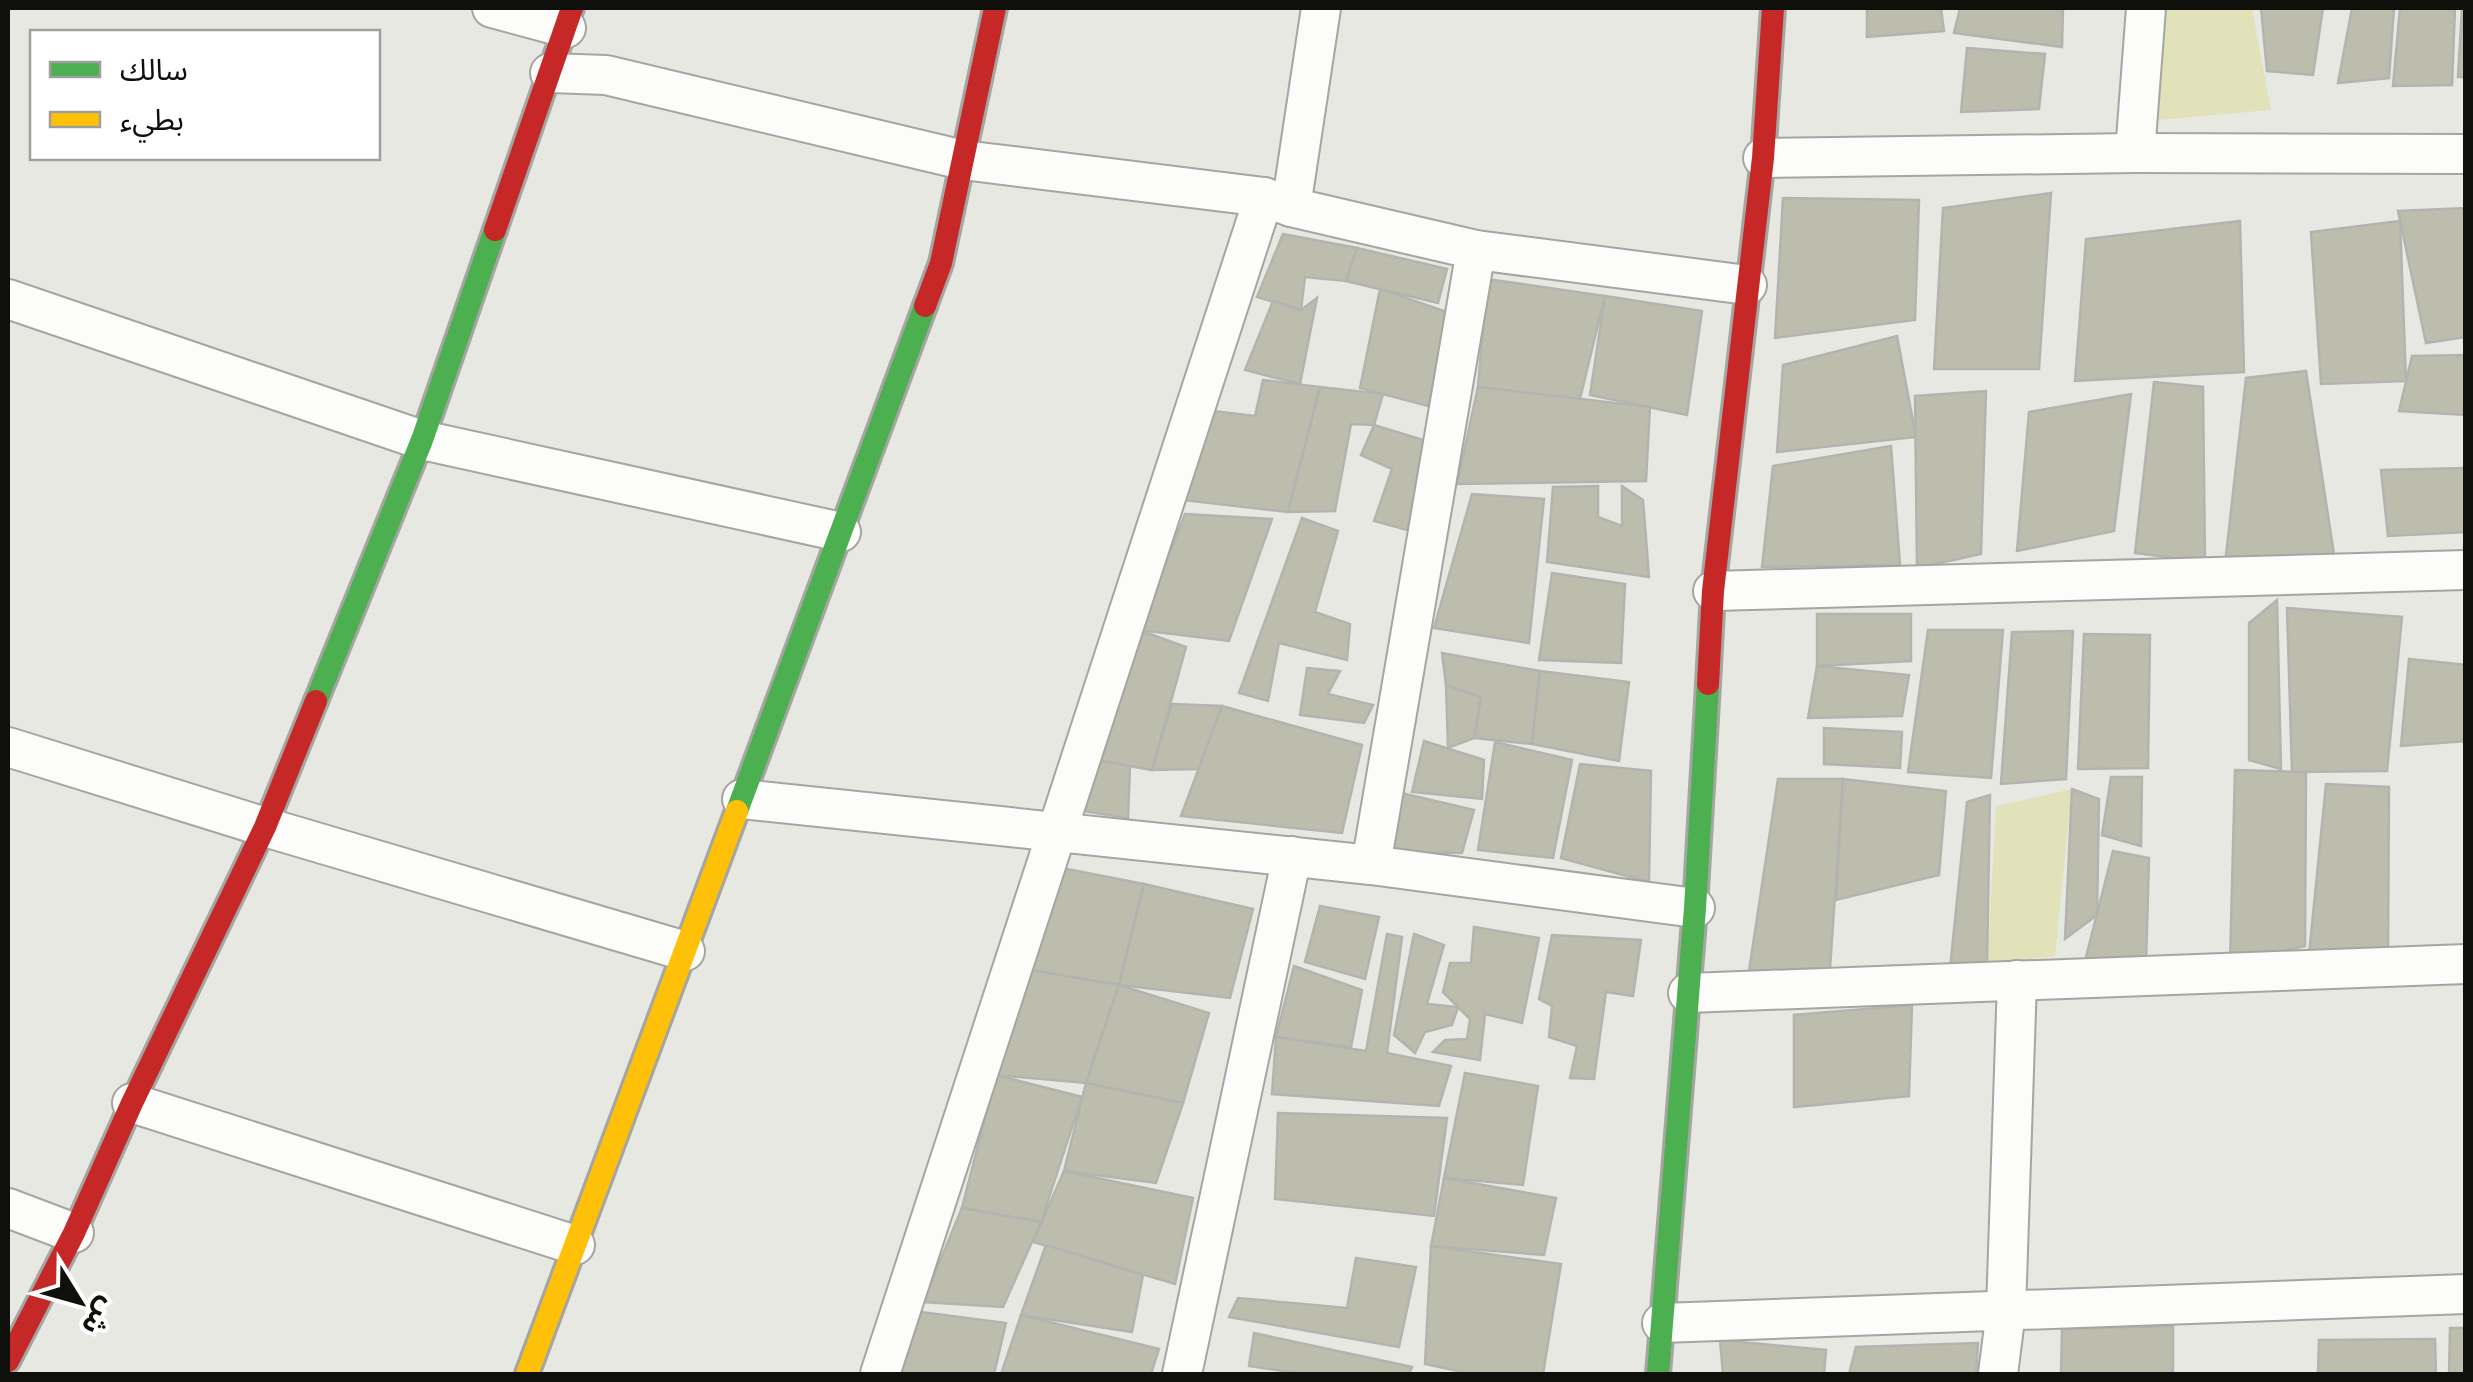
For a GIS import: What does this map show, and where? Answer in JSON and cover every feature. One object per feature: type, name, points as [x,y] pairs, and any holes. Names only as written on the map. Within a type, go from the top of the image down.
[{"type":"street","points":[[8,1361],[74,1233],[265,827],[422,440],[569,18],[492,8]]},
{"type":"street","points":[[527,1374],[941,263],[995,8]]},
{"type":"street","points":[[880,1374],[1057,832],[1278,202],[1322,8]]},
{"type":"street","points":[[1658,1374],[1695,908],[1713,591],[1763,158],[1773,8]]},
{"type":"street","points":[[2134,153],[2146,8]]},
{"type":"street","points":[[550,73],[606,74],[963,160],[1278,202],[1476,250],[1747,285]]},
{"type":"street","points":[[1763,158],[2466,154]]},
{"type":"street","points":[[1371,865],[1476,250]]},
{"type":"street","points":[[8,299],[422,440],[841,532]]},
{"type":"street","points":[[1713,591],[2466,570]]},
{"type":"street","points":[[8,747],[685,950]]},
{"type":"street","points":[[742,799],[1371,865],[1695,908]]},
{"type":"street","points":[[1182,1374],[1292,856]]},
{"type":"street","points":[[1688,992],[2466,964]]},
{"type":"street","points":[[1998,1374],[2006,1311],[2017,980]]},
{"type":"street","points":[[132,1103],[576,1245]]},
{"type":"street","points":[[8,1208],[74,1233]]},
{"type":"street","points":[[1662,1324],[2466,1294]]},
{"type":"green space","points":[[2166,8],[2252,8],[2271,110],[2158,120]]},
{"type":"green space","points":[[2072,789],[2055,956],[1987,965],[1996,806]]},
{"type":"building","points":[[1867,8],[1941,8],[1944,31],[1867,37]]},
{"type":"building","points":[[1960,8],[2063,8],[2062,47],[1954,33]]},
{"type":"building","points":[[2261,8],[2323,8],[2313,75],[2267,71]]},
{"type":"building","points":[[2352,8],[2394,8],[2389,78],[2338,83]]},
{"type":"building","points":[[2400,8],[2455,8],[2452,85],[2393,86]]},
{"type":"building","points":[[2462,8],[2466,8],[2466,77],[2458,77]]},
{"type":"building","points":[[1967,48],[2045,54],[2039,109],[1961,112]]},
{"type":"building","points":[[2051,193],[2039,369],[1934,369],[1943,208]]},
{"type":"building","points":[[1783,198],[1919,200],[1915,320],[1775,338]]},
{"type":"building","points":[[2466,208],[2466,337],[2426,343],[2398,211]]},
{"type":"building","points":[[2240,221],[2244,372],[2075,381],[2086,239]]},
{"type":"building","points":[[2400,221],[2406,381],[2321,384],[2311,232]]},
{"type":"building","points":[[1283,234],[1357,248],[1346,281],[1305,277],[1301,310],[1257,297]]},
{"type":"building","points":[[1357,248],[1447,269],[1438,303],[1346,281]]},
{"type":"building","points":[[1487,279],[1605,296],[1580,399],[1478,387]]},
{"type":"building","points":[[1380,289],[1450,313],[1428,406],[1360,388]]},
{"type":"building","points":[[1605,296],[1702,311],[1687,415],[1590,395]]},
{"type":"building","points":[[1317,298],[1300,384],[1245,370],[1273,301],[1301,310]]},
{"type":"building","points":[[1897,336],[1916,437],[1777,452],[1783,365]]},
{"type":"building","points":[[2466,355],[2466,415],[2399,411],[2412,356]]},
{"type":"building","points":[[2306,371],[2335,561],[2225,564],[2246,378]]},
{"type":"building","points":[[1263,380],[1320,387],[1288,512],[1183,500],[1214,411],[1255,416]]},
{"type":"building","points":[[2154,382],[2203,387],[2205,562],[2135,553]]},
{"type":"building","points":[[1320,387],[1383,394],[1374,425],[1351,424],[1335,511],[1288,512]]},
{"type":"building","points":[[1478,387],[1650,407],[1646,481],[1457,484]]},
{"type":"building","points":[[1986,391],[1981,554],[1917,568],[1915,396]]},
{"type":"building","points":[[2131,394],[2114,531],[2017,551],[2029,412]]},
{"type":"building","points":[[1374,425],[1427,441],[1407,530],[1374,521],[1392,469],[1361,455]]},
{"type":"building","points":[[1891,446],[1900,565],[1762,567],[1773,466]]},
{"type":"building","points":[[2466,468],[2466,532],[2388,536],[2381,470]]},
{"type":"building","points":[[1598,486],[1598,517],[1622,526],[1622,486],[1643,500],[1649,577],[1547,562],[1553,487]]},
{"type":"building","points":[[1472,494],[1544,499],[1529,643],[1434,628]]},
{"type":"building","points":[[1185,514],[1272,519],[1229,641],[1139,630]]},
{"type":"building","points":[[1302,518],[1338,531],[1315,612],[1350,624],[1347,660],[1279,643],[1268,701],[1239,693]]},
{"type":"building","points":[[1552,573],[1625,584],[1621,663],[1539,660]]},
{"type":"building","points":[[2277,600],[2281,769],[2249,760],[2249,623]]},
{"type":"building","points":[[2287,608],[2402,617],[2387,771],[2292,772]]},
{"type":"building","points":[[1817,614],[1911,614],[1911,661],[1817,666]]},
{"type":"building","points":[[1139,630],[1186,647],[1152,770],[1095,760]]},
{"type":"building","points":[[1928,630],[2003,630],[1991,778],[1908,772]]},
{"type":"building","points":[[2073,631],[2066,779],[2001,784],[2012,632]]},
{"type":"building","points":[[2084,634],[2150,635],[2148,768],[2078,769]]},
{"type":"building","points":[[1442,653],[1540,671],[1532,744],[1474,738],[1481,697],[1446,685]]},
{"type":"building","points":[[2409,659],[2466,665],[2466,741],[2401,746]]},
{"type":"building","points":[[1817,666],[1909,675],[1902,716],[1808,718]]},
{"type":"building","points":[[1307,668],[1340,671],[1328,694],[1373,705],[1364,723],[1300,715]]},
{"type":"building","points":[[1540,671],[1629,682],[1619,761],[1532,744]]},
{"type":"building","points":[[1446,685],[1481,697],[1474,738],[1448,748]]},
{"type":"building","points":[[1172,704],[1222,706],[1199,769],[1152,770]]},
{"type":"building","points":[[1222,706],[1362,745],[1342,833],[1181,816]]},
{"type":"building","points":[[1824,728],[1902,732],[1900,768],[1824,764]]},
{"type":"building","points":[[1424,741],[1484,760],[1482,799],[1412,792]]},
{"type":"building","points":[[1495,742],[1572,760],[1553,858],[1478,850]]},
{"type":"building","points":[[1095,760],[1130,766],[1128,818],[1077,810]]},
{"type":"building","points":[[1580,764],[1651,771],[1649,882],[1561,858]]},
{"type":"building","points":[[2235,770],[2306,772],[2305,946],[2230,964]]},
{"type":"building","points":[[2111,777],[2142,777],[2141,846],[2102,835]]},
{"type":"building","points":[[1778,779],[1843,779],[1830,968],[1749,971]]},
{"type":"building","points":[[1843,779],[1946,791],[1939,875],[1836,900]]},
{"type":"building","points":[[2326,784],[2389,787],[2388,955],[2309,955]]},
{"type":"building","points":[[2072,789],[2099,799],[2097,915],[2065,939]]},
{"type":"building","points":[[1397,792],[1474,810],[1462,853],[1392,852]]},
{"type":"building","points":[[1990,795],[1987,965],[1950,969],[1967,802]]},
{"type":"building","points":[[2113,851],[2149,858],[2146,964],[2084,965]]},
{"type":"building","points":[[1062,868],[1144,884],[1119,985],[1030,970]]},
{"type":"building","points":[[1144,884],[1253,909],[1230,998],[1119,985]]},
{"type":"building","points":[[1320,906],[1379,917],[1365,979],[1305,962]]},
{"type":"building","points":[[1474,927],[1539,938],[1522,1023],[1485,1014],[1480,1060],[1433,1052],[1445,1040],[1467,1039],[1470,1019],[1443,992],[1450,963],[1471,963]]},
{"type":"building","points":[[1387,934],[1402,937],[1387,1053],[1451,1066],[1439,1106],[1272,1094],[1276,1037],[1366,1051]]},
{"type":"building","points":[[1414,934],[1444,945],[1427,1004],[1458,1007],[1452,1025],[1425,1032],[1415,1053],[1394,1035]]},
{"type":"building","points":[[1552,935],[1641,940],[1633,996],[1606,992],[1594,1079],[1570,1078],[1577,1046],[1549,1037],[1552,1006],[1539,999]]},
{"type":"building","points":[[1294,966],[1362,990],[1351,1047],[1276,1037]]},
{"type":"building","points":[[1030,970],[1119,985],[1086,1083],[996,1075]]},
{"type":"building","points":[[1119,985],[1209,1013],[1183,1103],[1086,1083]]},
{"type":"building","points":[[1912,1005],[1909,1096],[1794,1107],[1794,1015]]},
{"type":"building","points":[[1465,1073],[1538,1086],[1523,1185],[1444,1178]]},
{"type":"building","points":[[996,1075],[1082,1097],[1041,1222],[962,1208]]},
{"type":"building","points":[[1086,1083],[1183,1103],[1156,1183],[1064,1171]]},
{"type":"building","points":[[1278,1113],[1447,1118],[1434,1216],[1275,1199]]},
{"type":"building","points":[[1064,1171],[1193,1198],[1175,1284],[1033,1242]]},
{"type":"building","points":[[1444,1178],[1556,1198],[1544,1255],[1431,1246]]},
{"type":"building","points":[[962,1208],[1041,1222],[1003,1307],[923,1302]]},
{"type":"building","points":[[1046,1245],[1143,1275],[1132,1332],[1021,1315]]},
{"type":"building","points":[[1431,1246],[1561,1264],[1543,1374],[1472,1374],[1425,1364]]},
{"type":"building","points":[[1356,1258],[1416,1267],[1399,1347],[1229,1317],[1238,1298],[1347,1308]]},
{"type":"building","points":[[921,1312],[1006,1323],[994,1374],[901,1374]]},
{"type":"building","points":[[1021,1315],[1159,1349],[1151,1374],[1001,1374]]},
{"type":"building","points":[[2173,1326],[2173,1374],[2061,1374],[2062,1329]]},
{"type":"building","points":[[2450,1328],[2466,1328],[2466,1374],[2449,1374]]},
{"type":"building","points":[[1254,1333],[1412,1367],[1409,1374],[1303,1374],[1249,1366]]},
{"type":"building","points":[[2435,1339],[2436,1374],[2318,1374],[2319,1340]]},
{"type":"building","points":[[1720,1340],[1826,1350],[1824,1374],[1723,1374]]},
{"type":"building","points":[[1978,1343],[1976,1374],[1849,1374],[1856,1347]]},
{"type":"traffic: fast","points":[[316,701],[422,440],[495,230]]},
{"type":"traffic: fast","points":[[737,811],[925,306]]},
{"type":"traffic: fast","points":[[1658,1374],[1695,908],[1708,684]]},
{"type":"traffic: slow","points":[[527,1374],[737,811]]},
{"type":"traffic: jam","points":[[495,230],[572,8]]},
{"type":"traffic: jam","points":[[925,306],[941,263],[995,8]]},
{"type":"traffic: jam","points":[[1708,684],[1713,591],[1763,158],[1773,8]]},
{"type":"traffic: jam","points":[[8,1361],[74,1233],[265,827],[316,701]]}]
